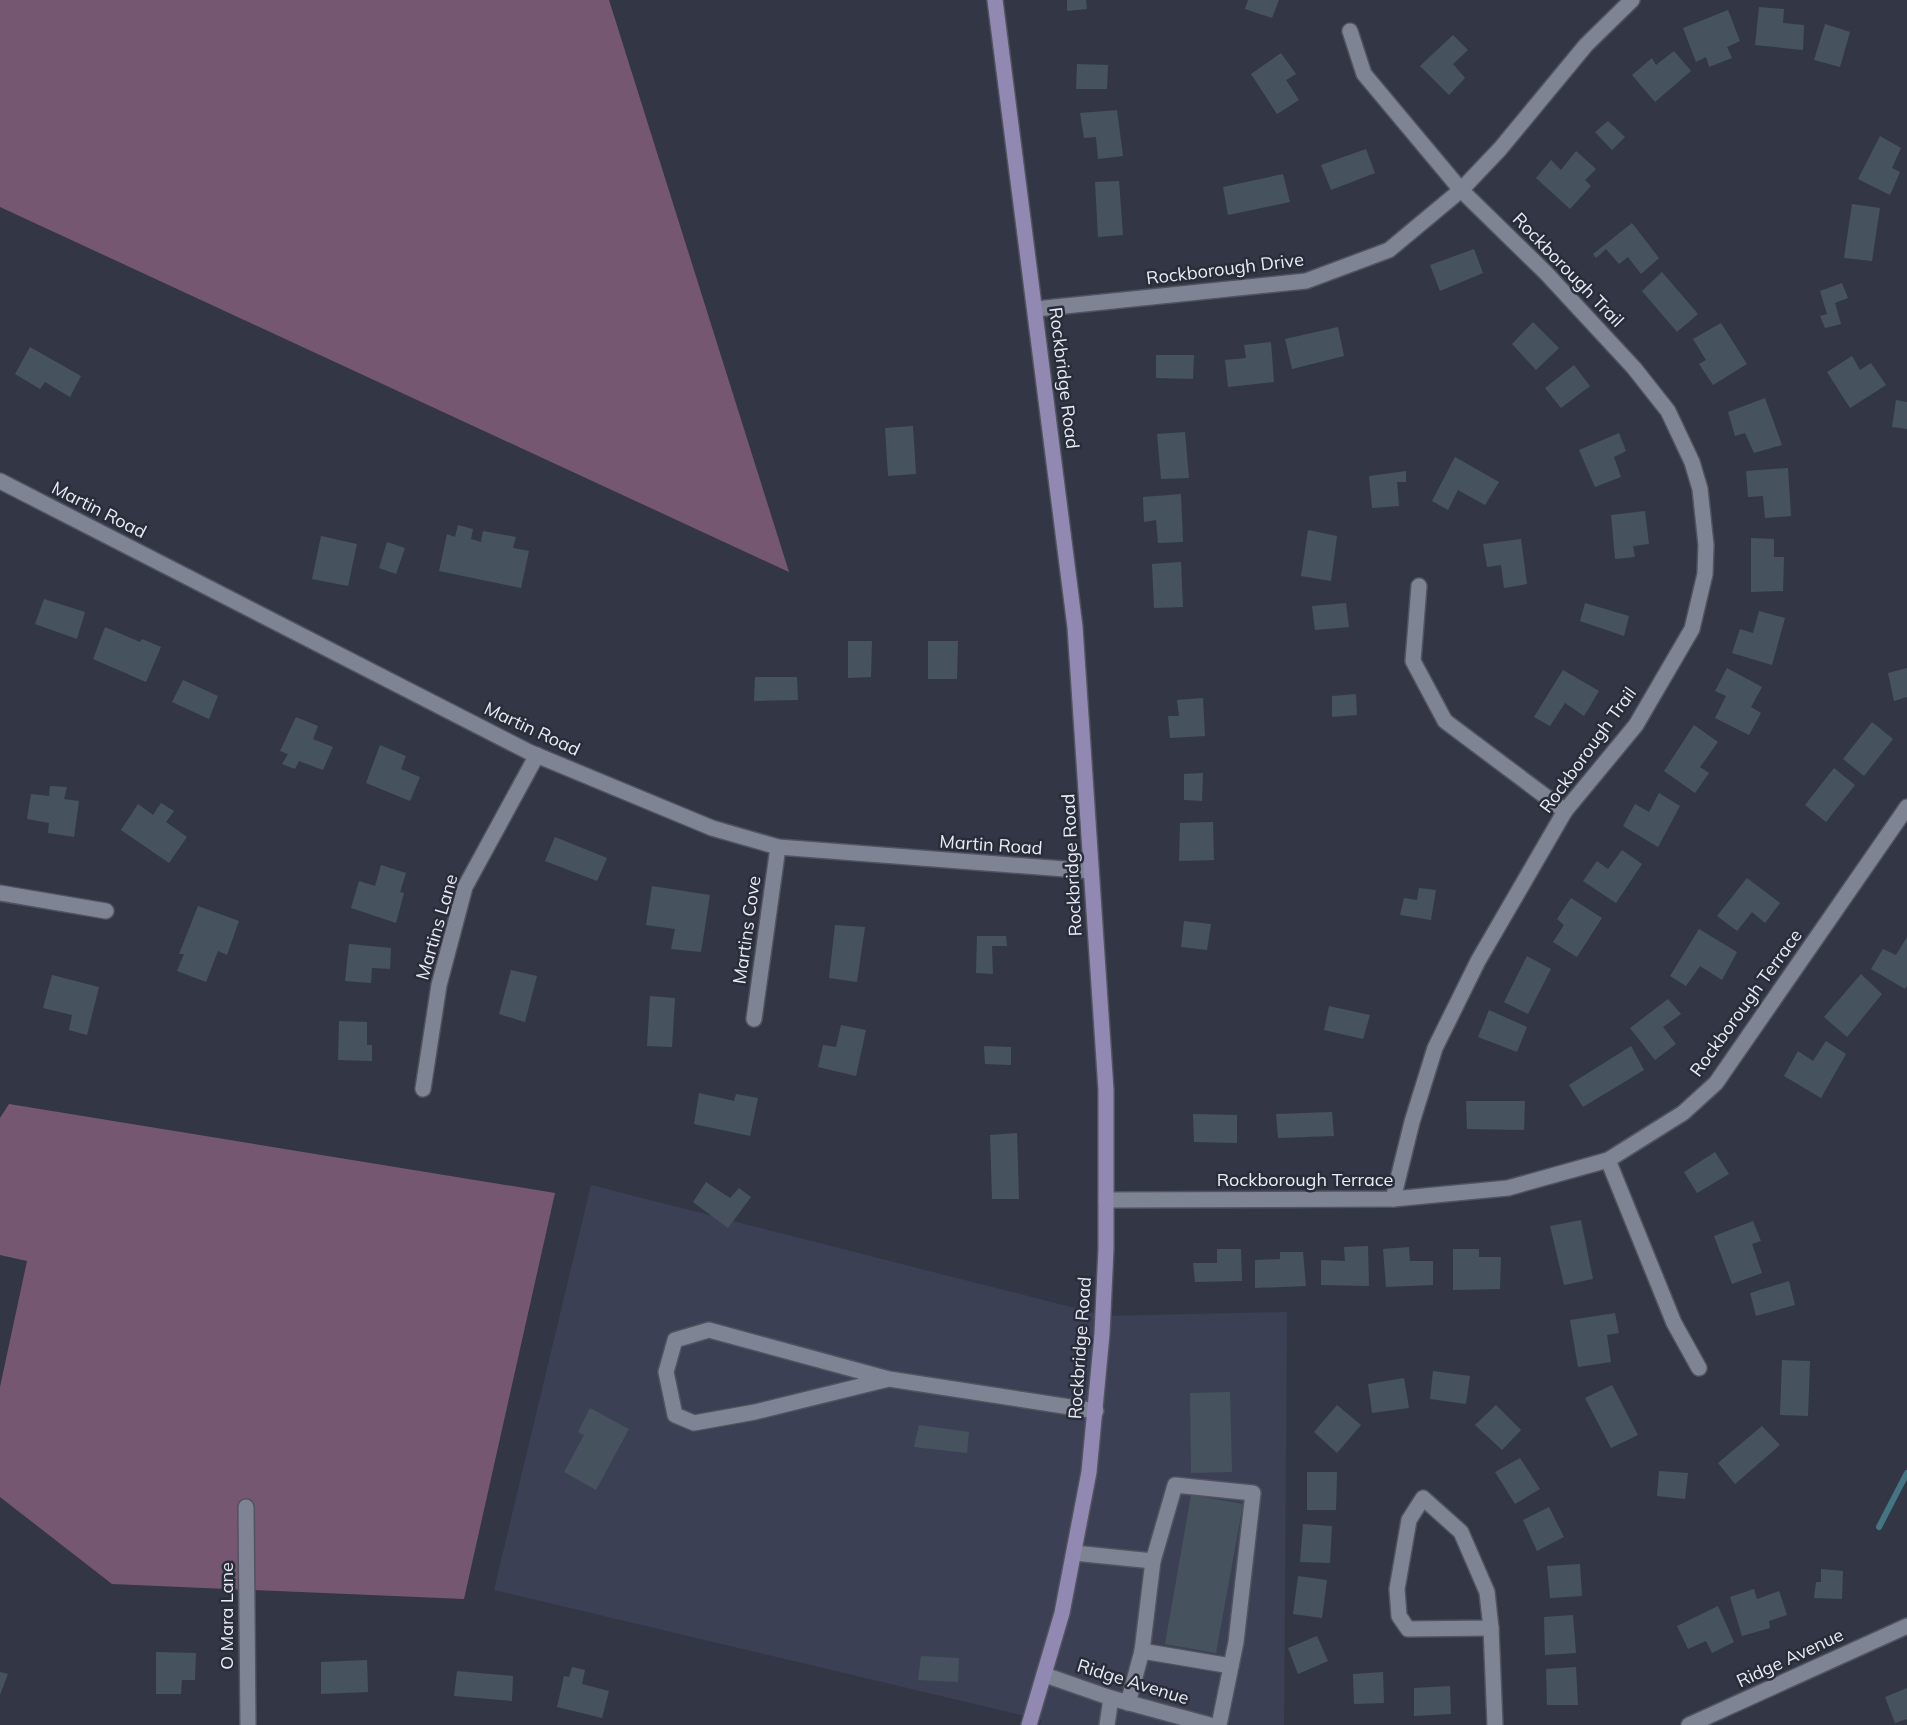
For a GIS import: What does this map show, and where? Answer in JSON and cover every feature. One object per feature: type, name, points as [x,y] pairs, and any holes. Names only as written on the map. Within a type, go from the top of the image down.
[{"type":"main road","name":"Rockbridge Road","points":[[995,0],[1075,627],[1106,1090],[1106,1200],[1102,1334],[1088,1480],[1074,1553],[1045,1676],[1029,1725]]},
{"type":"street","name":"Rockborough Drive","points":[[1036,309],[1306,281],[1389,250],[1461,190],[1500,149],[1586,45],[1632,0]]},
{"type":"street","name":"Rockborough Trail","points":[[1350,31],[1364,74],[1461,190],[1546,273],[1634,368],[1668,411],[1692,462],[1702,498],[1706,545],[1705,574],[1692,629],[1636,725],[1565,811],[1478,961],[1435,1048],[1412,1122],[1393,1199]]},
{"type":"street","name":"Martin Road","points":[[0,481],[537,755],[712,828],[778,847],[1091,871]]},
{"type":"street","points":[[1419,586],[1413,661],[1445,721],[1565,811]]},
{"type":"street","name":"Martins Lane","points":[[423,1089],[439,985],[465,887],[537,755]]},
{"type":"street","name":"Rockborough Terrace","points":[[1106,1200],[1393,1199],[1508,1188],[1608,1160],[1683,1113],[1716,1083],[1907,807]]},
{"type":"street","name":"Martins Cove","points":[[754,1019],[778,847]]},
{"type":"street","points":[[0,893],[106,910]]},
{"type":"street","points":[[1608,1160],[1674,1323],[1699,1368]]},
{"type":"street","points":[[889,1379],[755,1412],[694,1423],[675,1415],[666,1372],[675,1340],[710,1330],[889,1379],[1096,1411]]},
{"type":"street","points":[[1128,1703],[1142,1651],[1153,1562],[1175,1485],[1253,1493],[1236,1642],[1219,1725]]},
{"type":"street","points":[[1491,1628],[1408,1629],[1400,1616],[1397,1589],[1409,1520],[1423,1498],[1461,1532],[1487,1592],[1491,1628],[1496,1725]]},
{"type":"street","name":"O Mara Lane","points":[[246,1507],[248,1725]]},
{"type":"street","points":[[1074,1553],[1153,1562]]},
{"type":"street","name":"Ridge Avenue","points":[[1689,1725],[1708,1722],[1907,1626]]},
{"type":"street","points":[[1142,1651],[1231,1666]]},
{"type":"street","name":"Ridge Avenue","points":[[1045,1676],[1111,1698],[1210,1725]]},
{"type":"street","points":[[1107,1725],[1111,1698]]},
{"type":"shaded area","points":[[0,0],[609,0],[789,572],[0,207]]},
{"type":"shaded area","points":[[9,1104],[555,1193],[464,1599],[112,1584],[0,1497],[0,1387],[27,1261],[0,1255],[0,1118]]},
{"type":"shaded area","points":[[591,1185],[1106,1316],[1287,1312],[1284,1725],[1040,1725],[1042,1720],[494,1590]]},
{"type":"building","points":[[1067,0],[1086,0],[1087,9],[1067,11]]},
{"type":"building","points":[[1248,0],[1279,0],[1272,18],[1245,9]]},
{"type":"building","points":[[1759,7],[1784,9],[1783,23],[1804,25],[1803,50],[1755,45]]},
{"type":"building","points":[[1728,10],[1740,41],[1727,47],[1732,58],[1709,67],[1706,57],[1696,62],[1683,28]]},
{"type":"building","points":[[1825,24],[1850,32],[1840,67],[1814,60]]},
{"type":"building","points":[[1453,35],[1468,50],[1453,64],[1465,78],[1449,95],[1420,66]]},
{"type":"building","points":[[1674,51],[1691,71],[1655,102],[1632,75],[1652,58],[1656,65]]},
{"type":"building","points":[[1281,53],[1296,74],[1286,80],[1299,100],[1277,114],[1251,74]]},
{"type":"building","points":[[1077,64],[1108,65],[1107,89],[1076,89]]},
{"type":"building","points":[[1117,110],[1123,156],[1098,159],[1096,137],[1084,138],[1080,113]]},
{"type":"building","points":[[1608,121],[1625,137],[1612,150],[1595,132]]},
{"type":"building","points":[[1880,136],[1901,148],[1892,168],[1900,172],[1890,195],[1858,179]]},
{"type":"building","points":[[1366,149],[1375,173],[1331,190],[1321,165]]},
{"type":"building","points":[[1576,151],[1596,169],[1585,180],[1591,186],[1570,209],[1536,178],[1551,160],[1561,170]]},
{"type":"building","points":[[1283,174],[1290,202],[1228,215],[1223,187]]},
{"type":"building","points":[[1119,181],[1123,235],[1098,237],[1095,182]]},
{"type":"building","points":[[1852,204],[1880,208],[1872,261],[1844,258]]},
{"type":"building","points":[[1632,223],[1659,258],[1641,274],[1628,257],[1619,264],[1606,249],[1596,258],[1593,254]]},
{"type":"building","points":[[1474,249],[1483,273],[1440,291],[1430,265]]},
{"type":"building","points":[[1662,272],[1698,314],[1677,332],[1642,291]]},
{"type":"building","points":[[1842,283],[1848,298],[1835,303],[1841,324],[1825,328],[1820,316],[1827,314],[1820,291]]},
{"type":"building","points":[[1533,322],[1559,348],[1536,370],[1512,344]]},
{"type":"building","points":[[1721,323],[1747,364],[1713,385],[1699,364],[1706,360],[1693,339]]},
{"type":"building","points":[[1338,327],[1344,356],[1292,369],[1285,339]]},
{"type":"building","points":[[1271,342],[1274,382],[1228,387],[1225,360],[1246,358],[1244,345]]},
{"type":"building","points":[[30,347],[81,376],[70,397],[45,382],[40,389],[15,374]]},
{"type":"building","points":[[1156,355],[1194,355],[1193,379],[1156,378]]},
{"type":"building","points":[[1852,356],[1860,370],[1871,363],[1886,385],[1850,408],[1827,372]]},
{"type":"building","points":[[1574,365],[1590,386],[1561,408],[1545,388]]},
{"type":"building","points":[[1765,398],[1782,445],[1754,453],[1745,433],[1735,436],[1728,412]]},
{"type":"building","points":[[1896,400],[1907,402],[1907,429],[1892,427]]},
{"type":"building","points":[[913,426],[916,474],[888,476],[885,428]]},
{"type":"building","points":[[1185,432],[1189,478],[1161,479],[1157,434]]},
{"type":"building","points":[[1619,433],[1626,451],[1614,457],[1621,477],[1595,487],[1579,450]]},
{"type":"building","points":[[1455,457],[1499,482],[1485,505],[1458,490],[1448,510],[1432,501]]},
{"type":"building","points":[[1788,468],[1791,516],[1765,518],[1763,496],[1748,497],[1746,471]]},
{"type":"building","points":[[1406,471],[1406,482],[1397,482],[1399,506],[1372,508],[1369,476]]},
{"type":"building","points":[[1181,494],[1183,542],[1158,543],[1156,520],[1144,522],[1143,497]]},
{"type":"building","points":[[1645,511],[1649,544],[1633,546],[1635,557],[1615,559],[1611,515]]},
{"type":"building","points":[[458,525],[473,529],[471,539],[481,542],[483,531],[516,537],[513,548],[529,551],[521,588],[439,571],[447,534],[455,537]]},
{"type":"building","points":[[1308,530],[1337,536],[1331,581],[1301,576]]},
{"type":"building","points":[[321,536],[357,544],[348,586],[312,579]]},
{"type":"building","points":[[1751,538],[1774,539],[1774,557],[1784,557],[1783,591],[1751,592]]},
{"type":"building","points":[[1521,539],[1527,584],[1504,588],[1501,565],[1487,567],[1483,544]]},
{"type":"building","points":[[387,542],[405,548],[396,574],[379,568]]},
{"type":"building","points":[[1181,562],[1183,607],[1154,608],[1152,564]]},
{"type":"building","points":[[44,599],[85,612],[77,639],[35,624]]},
{"type":"building","points":[[1346,603],[1349,627],[1315,630],[1312,606]]},
{"type":"building","points":[[1585,603],[1629,616],[1624,636],[1580,621]]},
{"type":"building","points":[[1759,611],[1785,618],[1772,665],[1732,653],[1740,629],[1753,633]]},
{"type":"building","points":[[105,627],[140,642],[142,639],[161,647],[146,682],[93,659]]},
{"type":"building","points":[[848,641],[872,641],[871,677],[848,678]]},
{"type":"building","points":[[928,641],[958,641],[957,679],[928,679]]},
{"type":"building","points":[[1727,668],[1762,687],[1751,707],[1761,713],[1749,735],[1715,718],[1726,696],[1715,691]]},
{"type":"building","points":[[1907,668],[1907,697],[1894,701],[1888,673]]},
{"type":"building","points":[[1563,670],[1599,691],[1584,716],[1565,703],[1550,726],[1534,717]]},
{"type":"building","points":[[755,677],[797,677],[798,700],[754,701]]},
{"type":"building","points":[[183,680],[218,696],[209,719],[172,702]]},
{"type":"building","points":[[1356,694],[1357,715],[1332,717],[1332,696]]},
{"type":"building","points":[[1203,698],[1205,736],[1170,738],[1168,716],[1179,716],[1177,700]]},
{"type":"building","points":[[296,717],[318,726],[313,739],[333,747],[323,770],[299,761],[295,769],[282,764],[288,754],[280,751]]},
{"type":"building","points":[[1872,722],[1893,739],[1864,776],[1843,759]]},
{"type":"building","points":[[1694,725],[1718,742],[1700,767],[1709,773],[1695,793],[1664,771]]},
{"type":"building","points":[[380,745],[406,756],[401,769],[420,777],[410,801],[366,783]]},
{"type":"building","points":[[1834,768],[1855,785],[1826,822],[1805,805]]},
{"type":"building","points":[[1203,773],[1202,801],[1184,800],[1184,774]]},
{"type":"building","points":[[50,786],[67,787],[64,799],[79,801],[74,837],[48,833],[49,823],[27,819],[31,794],[49,796]]},
{"type":"building","points":[[1659,793],[1680,806],[1658,847],[1623,826],[1635,804],[1649,812]]},
{"type":"building","points":[[161,803],[174,811],[166,822],[187,837],[169,863],[121,830],[138,804],[153,815]]},
{"type":"building","points":[[1213,822],[1214,860],[1179,861],[1180,823]]},
{"type":"building","points":[[555,837],[607,858],[597,881],[545,861]]},
{"type":"building","points":[[1622,850],[1642,864],[1616,903],[1583,881],[1597,861],[1608,869]]},
{"type":"building","points":[[381,865],[406,873],[400,892],[404,893],[396,923],[351,908],[359,881],[375,886]]},
{"type":"building","points":[[1747,878],[1780,903],[1765,923],[1752,912],[1737,931],[1717,916]]},
{"type":"building","points":[[652,886],[710,895],[701,952],[671,949],[675,929],[646,925]]},
{"type":"building","points":[[1419,888],[1436,890],[1431,920],[1400,915],[1404,898],[1417,900]]},
{"type":"building","points":[[1571,898],[1602,918],[1577,957],[1553,942],[1564,925],[1557,919]]},
{"type":"building","points":[[198,906],[239,921],[227,955],[218,951],[206,982],[177,971],[184,954],[179,954]]},
{"type":"building","points":[[1184,921],[1211,924],[1207,950],[1181,947]]},
{"type":"building","points":[[835,925],[865,927],[857,982],[829,978]]},
{"type":"building","points":[[1699,929],[1737,952],[1722,980],[1700,966],[1686,986],[1670,976]]},
{"type":"building","points":[[977,936],[1006,936],[1007,946],[992,946],[993,974],[976,973]]},
{"type":"building","points":[[1907,937],[1907,985],[1905,989],[1871,969],[1883,949],[1896,955]]},
{"type":"building","points":[[349,944],[391,948],[390,969],[372,968],[371,983],[345,981]]},
{"type":"building","points":[[1527,956],[1551,969],[1528,1014],[1504,1002]]},
{"type":"building","points":[[511,970],[537,976],[525,1022],[499,1014]]},
{"type":"building","points":[[1861,974],[1882,994],[1847,1037],[1824,1017]]},
{"type":"building","points":[[52,975],[99,987],[87,1035],[69,1030],[72,1015],[43,1008]]},
{"type":"building","points":[[650,996],[675,998],[672,1047],[647,1046]]},
{"type":"building","points":[[1668,999],[1681,1014],[1663,1027],[1676,1044],[1655,1060],[1630,1028]]},
{"type":"building","points":[[1329,1006],[1370,1015],[1363,1039],[1324,1030]]},
{"type":"building","points":[[1489,1010],[1527,1027],[1517,1052],[1478,1037]]},
{"type":"building","points":[[339,1021],[367,1022],[367,1045],[372,1045],[372,1061],[338,1060]]},
{"type":"building","points":[[841,1025],[866,1030],[856,1076],[818,1067],[823,1045],[836,1047]]},
{"type":"building","points":[[1826,1041],[1846,1054],[1821,1098],[1784,1076],[1798,1051],[1813,1061]]},
{"type":"building","points":[[984,1046],[1011,1047],[1011,1065],[985,1064]]},
{"type":"building","points":[[1631,1046],[1644,1070],[1583,1107],[1569,1085]]},
{"type":"building","points":[[699,1093],[734,1101],[736,1094],[758,1098],[750,1136],[694,1124]]},
{"type":"building","points":[[1466,1101],[1525,1101],[1524,1130],[1467,1129]]},
{"type":"building","points":[[1332,1112],[1334,1136],[1278,1138],[1276,1114]]},
{"type":"building","points":[[1193,1114],[1237,1115],[1237,1143],[1194,1142]]},
{"type":"building","points":[[1017,1133],[1019,1199],[992,1199],[990,1135]]},
{"type":"building","points":[[1715,1152],[1729,1174],[1697,1193],[1684,1172]]},
{"type":"building","points":[[706,1182],[730,1198],[739,1188],[751,1197],[728,1228],[693,1202]]},
{"type":"building","points":[[1581,1220],[1593,1279],[1564,1285],[1550,1226]]},
{"type":"building","points":[[1753,1221],[1761,1241],[1752,1244],[1762,1273],[1732,1284],[1714,1236]]},
{"type":"building","points":[[1368,1246],[1369,1286],[1321,1285],[1321,1260],[1345,1261],[1344,1247]]},
{"type":"building","points":[[1409,1247],[1410,1261],[1433,1261],[1433,1285],[1386,1287],[1383,1249]]},
{"type":"building","points":[[1217,1249],[1241,1249],[1242,1281],[1195,1282],[1193,1263],[1217,1263]]},
{"type":"building","points":[[1453,1249],[1479,1249],[1479,1257],[1501,1257],[1500,1289],[1453,1290]]},
{"type":"building","points":[[1280,1252],[1303,1252],[1306,1286],[1255,1288],[1255,1260],[1280,1259]]},
{"type":"building","points":[[1789,1281],[1795,1305],[1756,1316],[1750,1293]]},
{"type":"building","points":[[1615,1313],[1619,1333],[1607,1335],[1611,1362],[1578,1367],[1570,1320]]},
{"type":"building","points":[[1782,1360],[1810,1361],[1808,1416],[1780,1415]]},
{"type":"building","points":[[1433,1371],[1470,1376],[1466,1404],[1430,1399]]},
{"type":"building","points":[[1404,1378],[1409,1408],[1372,1413],[1368,1384]]},
{"type":"building","points":[[1612,1385],[1638,1435],[1611,1448],[1585,1398]]},
{"type":"building","points":[[1230,1392],[1232,1472],[1191,1473],[1190,1393]]},
{"type":"building","points":[[1337,1405],[1361,1425],[1337,1453],[1314,1432]]},
{"type":"building","points":[[1496,1405],[1521,1430],[1502,1450],[1475,1425]]},
{"type":"building","points":[[590,1408],[629,1429],[596,1490],[564,1472],[584,1435],[578,1432]]},
{"type":"building","points":[[919,1425],[969,1432],[967,1453],[914,1447]]},
{"type":"building","points":[[1762,1426],[1780,1445],[1735,1484],[1718,1463]]},
{"type":"building","points":[[1520,1458],[1540,1489],[1515,1504],[1495,1472]]},
{"type":"building","points":[[1659,1471],[1688,1473],[1685,1499],[1657,1496]]},
{"type":"building","points":[[1307,1472],[1337,1472],[1336,1510],[1307,1510]]},
{"type":"building","points":[[1191,1495],[1243,1504],[1216,1653],[1165,1644]]},
{"type":"building","points":[[1549,1507],[1564,1537],[1537,1551],[1523,1520]]},
{"type":"building","points":[[1303,1524],[1332,1526],[1330,1563],[1300,1562]]},
{"type":"building","points":[[1580,1564],[1582,1596],[1550,1598],[1547,1566]]},
{"type":"building","points":[[1821,1569],[1843,1571],[1842,1599],[1814,1598],[1816,1582],[1821,1582]]},
{"type":"building","points":[[1298,1576],[1327,1580],[1322,1618],[1293,1614]]},
{"type":"building","points":[[1754,1589],[1757,1599],[1779,1591],[1787,1615],[1769,1621],[1770,1628],[1742,1636],[1730,1597]]},
{"type":"building","points":[[1718,1606],[1734,1642],[1712,1653],[1706,1641],[1688,1649],[1677,1626]]},
{"type":"building","points":[[1573,1615],[1576,1653],[1545,1655],[1544,1617]]},
{"type":"building","points":[[1317,1636],[1328,1661],[1298,1674],[1288,1648]]},
{"type":"building","points":[[156,1652],[196,1653],[195,1680],[182,1680],[181,1694],[156,1694]]},
{"type":"building","points":[[921,1656],[959,1658],[958,1682],[918,1680]]},
{"type":"building","points":[[367,1660],[368,1692],[321,1694],[321,1662]]},
{"type":"building","points":[[572,1667],[585,1670],[582,1684],[609,1691],[602,1718],[557,1707],[564,1676],[569,1677]]},
{"type":"building","points":[[1576,1667],[1578,1705],[1547,1705],[1546,1669]]},
{"type":"building","points":[[457,1671],[513,1676],[512,1701],[454,1696]]},
{"type":"building","points":[[0,1672],[8,1674],[0,1695]]},
{"type":"building","points":[[1383,1672],[1384,1703],[1354,1704],[1353,1674]]},
{"type":"building","points":[[1450,1686],[1451,1714],[1414,1716],[1414,1688]]},
{"type":"building","points":[[1907,1688],[1907,1719],[1895,1723],[1885,1697]]},
{"type":"waterway","points":[[1879,1527],[1907,1473]]}]
